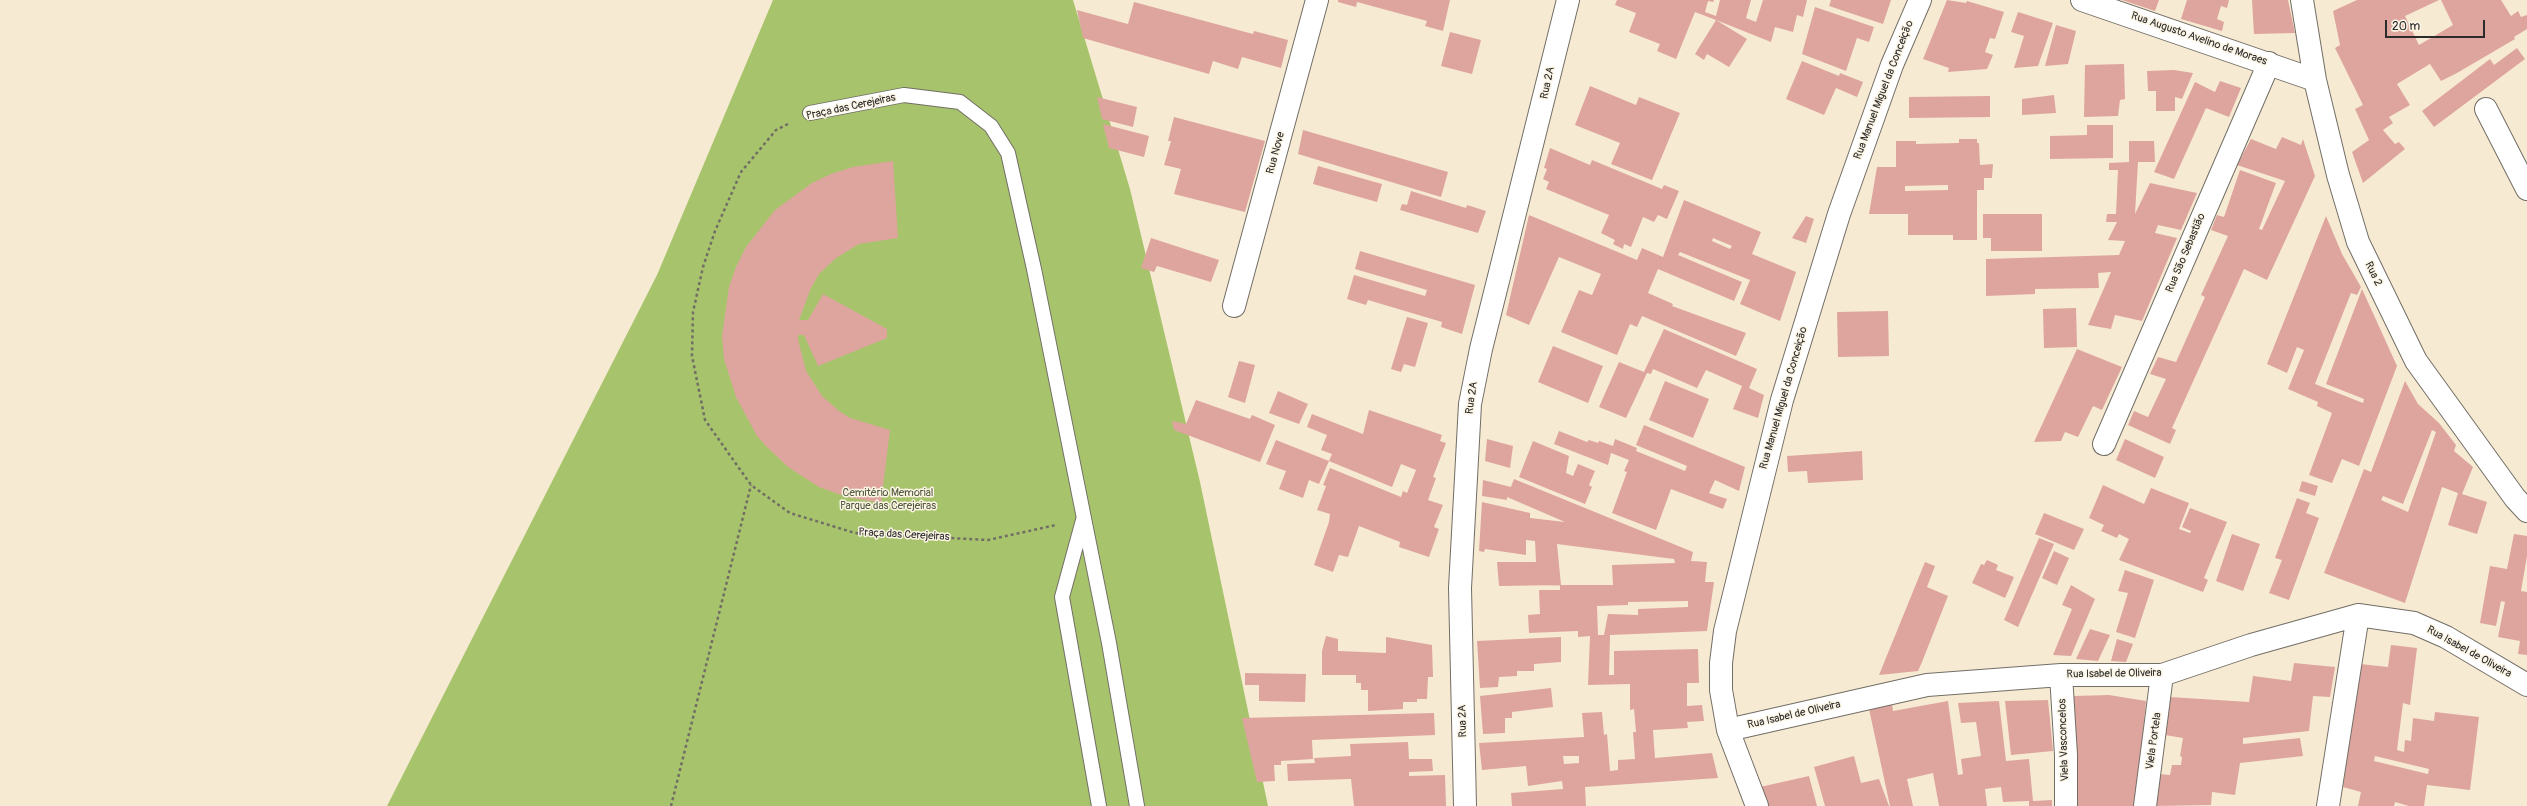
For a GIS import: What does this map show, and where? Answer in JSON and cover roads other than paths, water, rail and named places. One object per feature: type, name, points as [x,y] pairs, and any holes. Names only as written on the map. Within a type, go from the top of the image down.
[{"type":"street","name":"Rua Nove","points":[[1234,306],[1317,0]]},
{"type":"street","name":"Rua 2A","points":[[1465,806],[1460,588],[1470,404],[1481,349],[1568,0]]},
{"type":"street","name":"Rua Manuel Miguel da Conceição","points":[[1757,806],[1728,730],[1721,690],[1721,663],[1725,631],[1782,400],[1856,162],[1892,65],[1920,0]]},
{"type":"street","name":"Rua Augusto Avelino de Moraes","points":[[2082,0],[2315,80]]},
{"type":"street","name":"Rua 2","points":[[2302,0],[2315,80],[2338,175],[2358,242],[2412,354],[2515,498],[2527,511]]},
{"type":"street","name":"Rua São Sebastião","points":[[2104,444],[2269,63]]},
{"type":"street","points":[[2486,109],[2527,189]]},
{"type":"street","name":"Rua Isabel de Oliveira","points":[[1728,730],[1927,685],[2061,675],[2162,675],[2250,645],[2358,615],[2414,623],[2446,637],[2527,685]]},
{"type":"street","points":[[2328,806],[2358,615]]},
{"type":"street","name":"Viela Vasconcelos","points":[[2061,675],[2066,755],[2066,806]]},
{"type":"street","name":"Viela Portela","points":[[2145,806],[2162,675]]},
{"type":"lane","name":"Praça das Cerejeiras","points":[[810,114],[904,95],[960,102],[991,126],[1008,153],[1034,269],[1109,643],[1137,806]]},
{"type":"lane","name":"Praça das Cerejeiras","points":[[1084,518],[1062,597],[1099,806]]},
{"type":"park label","name":"Cemitério Memorial Parque das Cerejeiras","points":[[888,499]]}]
